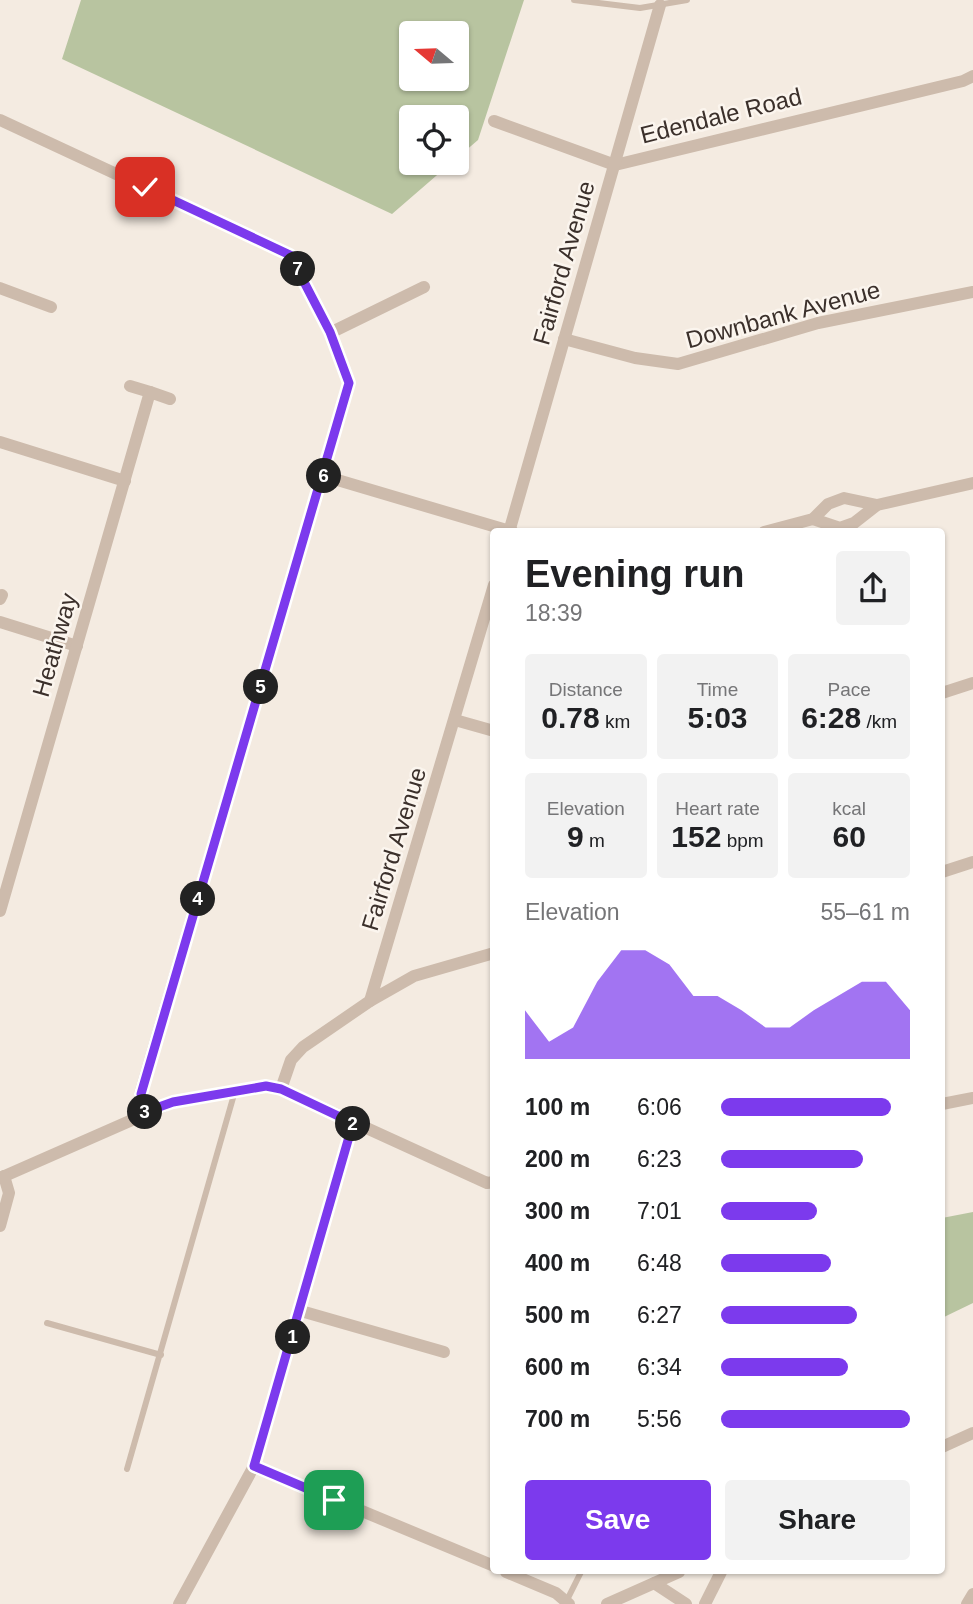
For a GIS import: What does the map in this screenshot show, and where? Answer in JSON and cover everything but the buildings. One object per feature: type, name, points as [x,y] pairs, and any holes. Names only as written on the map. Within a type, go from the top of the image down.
[{"type":"street","name":"Fairford Avenue","points":[[511,528],[660,5]]},
{"type":"street","name":"Edendale Road","points":[[494,121],[615,165],[970,80]]},
{"type":"street","points":[[0,120],[290,255],[330,332],[349,383],[324,477],[141,1094],[145,1112]]},
{"type":"street","points":[[330,332],[424,287]]},
{"type":"street","points":[[0,288],[51,307]]},
{"type":"street","name":"Downbank Avenue","points":[[564,339],[635,358],[678,365],[818,323],[973,292]]},
{"type":"street","points":[[130,386],[170,400]]},
{"type":"street","name":"Heathway","points":[[0,911],[150,392]]},
{"type":"street","points":[[0,442],[125,481]]},
{"type":"street","points":[[324,477],[496,528]]},
{"type":"street","points":[[779,528],[813,519],[828,504],[844,498],[877,505],[973,483]]},
{"type":"street","points":[[813,519],[840,528],[854,523],[877,505]]},
{"type":"street","name":"Fairford Avenue","points":[[370,1001],[490,599]]},
{"type":"street","points":[[0,622],[77,646]]},
{"type":"street","points":[[945,692],[973,683]]},
{"type":"street","points":[[455,720],[490,730]]},
{"type":"street","points":[[945,871],[973,862]]},
{"type":"street","points":[[281,1089],[291,1060],[303,1047],[370,1001],[414,976],[490,955]]},
{"type":"street","points":[[0,1226],[9,1193],[2,1177],[173,1102],[235,1089],[266,1086],[281,1089],[490,1183]]},
{"type":"street","points":[[945,1103],[973,1098]]},
{"type":"street","points":[[178,1604],[254,1466],[301,1311],[353,1123]]},
{"type":"street","points":[[301,1311],[444,1352]]},
{"type":"street","points":[[945,1446],[973,1433]]},
{"type":"street","points":[[254,1466],[490,1564]]},
{"type":"street","points":[[510,1574],[568,1602]]},
{"type":"street","points":[[607,1604],[674,1574]]},
{"type":"street","points":[[705,1604],[720,1574]]},
{"type":"street","points":[[654,1583],[686,1604]]},
{"type":"street","points":[[967,1604],[973,1594]]},
{"type":"lane","points":[[575,0],[640,8],[687,0]]},
{"type":"lane","points":[[127,1469],[235,1089]]},
{"type":"lane","points":[[47,1323],[161,1356]]},
{"type":"lane","points":[[568,1602],[580,1574]]},
{"type":"green space","points":[[81,0],[524,0],[478,140],[469,148],[469,105],[399,105],[399,175],[437,175],[392,214],[62,59]]},
{"type":"green space","points":[[973,1212],[973,1303],[945,1317],[945,1217]]},
{"type":"route","points":[[145,187],[290,255],[330,332],[349,383],[324,477],[141,1094],[145,1112],[173,1102],[235,1089],[266,1086],[281,1089],[353,1123],[301,1311],[254,1466],[334,1500]]}]
